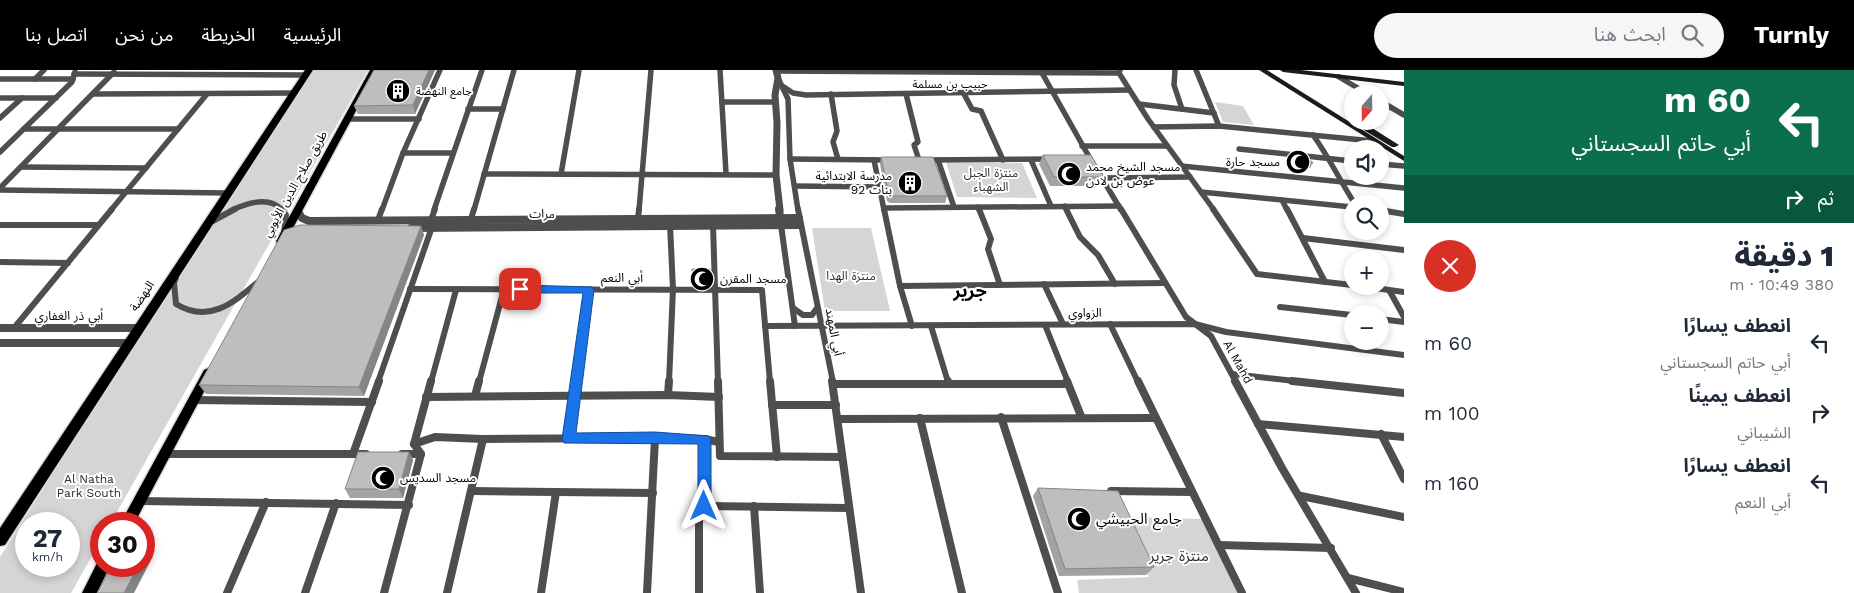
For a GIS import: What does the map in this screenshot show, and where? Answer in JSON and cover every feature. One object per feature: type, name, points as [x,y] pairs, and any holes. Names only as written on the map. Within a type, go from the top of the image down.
[{"type":"main road","name":"طريق صلاح الدين الأيوبي","points":[[276,251],[374,70]]},
{"type":"main road","points":[[1324,70],[1404,79]]},
{"type":"main road","points":[[1271,71],[1307,73],[1404,84]]},
{"type":"main road","points":[[1271,71],[1344,114]]},
{"type":"main road","points":[[1271,71],[1372,140]]},
{"type":"main road","name":"النهضة","points":[[0,540],[127,343],[307,73]]},
{"type":"main road","points":[[1298,86],[1295,78],[1307,73]]},
{"type":"main road","points":[[1370,130],[1404,151]]},
{"type":"main road","points":[[1389,150],[1404,159]]},
{"type":"main road","points":[[244,307],[260,278]]},
{"type":"main road","points":[[134,512],[212,366]]},
{"type":"main road","points":[[89,593],[97,577]]},
{"type":"street","points":[[35,79],[44,70]]},
{"type":"street","points":[[378,220],[403,154],[440,70]]},
{"type":"street","points":[[353,454],[432,224],[453,153],[482,70]]},
{"type":"street","points":[[471,219],[514,70]]},
{"type":"street","points":[[561,174],[579,70]]},
{"type":"street","points":[[638,218],[651,70]]},
{"type":"street","points":[[720,70],[726,173]]},
{"type":"street","points":[[1175,70],[1174,85],[1182,109]]},
{"type":"street","points":[[1196,70],[1220,126]]},
{"type":"street","points":[[0,79],[35,79],[114,72],[307,73]]},
{"type":"street","points":[[0,189],[114,72]]},
{"type":"street","points":[[795,326],[780,222],[776,175],[776,73],[1120,72],[1129,90],[1166,146],[1201,192],[1257,274],[1344,284]]},
{"type":"street","name":"حبيب بن مسلمة","points":[[776,73],[788,92],[796,94],[1054,93],[1059,91],[1129,90]]},
{"type":"street","name":"أبي المهند","points":[[776,73],[788,98],[790,159],[800,222],[833,384],[848,508],[861,593]]},
{"type":"street","name":"Al Mahd","points":[[1042,73],[1082,146],[1103,178],[1164,283],[1186,317],[1211,336],[1282,468],[1301,496],[1356,593]]},
{"type":"street","points":[[0,152],[56,98],[75,74]]},
{"type":"street","points":[[1339,77],[1353,85]]},
{"type":"street","points":[[94,94],[293,94]]},
{"type":"street","points":[[14,328],[207,94]]},
{"type":"street","points":[[831,94],[837,131],[833,142],[838,159]]},
{"type":"street","points":[[906,94],[918,142],[914,145],[919,160]]},
{"type":"street","points":[[964,94],[972,109],[981,111],[1003,160]]},
{"type":"street","points":[[0,98],[56,98]]},
{"type":"street","points":[[0,118],[22,98]]},
{"type":"street","points":[[722,102],[775,102]]},
{"type":"street","points":[[1139,104],[1214,113]]},
{"type":"street","points":[[1389,106],[1404,115]]},
{"type":"street","points":[[468,109],[503,109]]},
{"type":"street","points":[[348,118],[419,119]]},
{"type":"street","points":[[1154,127],[1220,126],[1363,140]]},
{"type":"street","points":[[24,129],[178,129]]},
{"type":"street","points":[[1313,135],[1330,159],[1349,195]]},
{"type":"street","points":[[1082,146],[1166,146]]},
{"type":"street","points":[[1239,149],[1344,160]]},
{"type":"street","points":[[403,154],[453,153]]},
{"type":"street","points":[[790,159],[892,160]]},
{"type":"street","points":[[1080,159],[1090,159]]},
{"type":"street","points":[[874,160],[900,286],[912,326]]},
{"type":"street","points":[[910,160],[1061,160]]},
{"type":"street","points":[[938,160],[954,206]]},
{"type":"street","points":[[1031,160],[1051,206]]},
{"type":"street","points":[[1389,165],[1404,166]]},
{"type":"street","points":[[1181,166],[1404,188]]},
{"type":"street","points":[[21,167],[146,168]]},
{"type":"street","points":[[484,174],[726,173],[776,175]]},
{"type":"street","points":[[1103,178],[1190,177]]},
{"type":"street","points":[[795,186],[880,187]]},
{"type":"street","points":[[0,189],[227,193]]},
{"type":"street","points":[[1201,192],[1344,206]]},
{"type":"street","points":[[1282,200],[1325,282]]},
{"type":"street","points":[[205,226],[236,207],[250,203],[267,202],[278,206],[286,216],[284,235]]},
{"type":"street","points":[[978,206],[990,239],[988,249],[1000,285]]},
{"type":"street","points":[[1065,206],[1080,237],[1098,255],[1115,284]]},
{"type":"street","points":[[885,208],[1119,206]]},
{"type":"street","name":"مرات","points":[[298,212],[306,221],[325,224],[713,225],[756,222]]},
{"type":"street","points":[[1389,212],[1404,214]]},
{"type":"street","name":"مرات","points":[[284,235],[299,229],[325,224],[378,220],[432,224],[471,219],[638,218],[800,222]]},
{"type":"street","points":[[0,225],[98,226]]},
{"type":"street","points":[[668,395],[674,289],[670,225]]},
{"type":"street","points":[[713,225],[720,456],[842,457]]},
{"type":"street","points":[[1303,238],[1404,250]]},
{"type":"street","points":[[0,262],[68,263]]},
{"type":"street","points":[[178,267],[174,283],[176,304],[188,311],[199,313],[224,308],[236,301],[260,278]]},
{"type":"street","points":[[900,286],[1164,283]]},
{"type":"street","points":[[1044,284],[1063,324]]},
{"type":"street","name":"أبي النعم","points":[[410,289],[762,290],[765,326]]},
{"type":"street","points":[[475,396],[504,289]]},
{"type":"street","points":[[384,593],[421,454],[414,444],[456,290]]},
{"type":"street","points":[[569,439],[588,290]]},
{"type":"street","points":[[1389,290],[1404,292]]},
{"type":"street","points":[[1389,292],[1402,320],[1404,330]]},
{"type":"street","points":[[1280,307],[1344,315]]},
{"type":"street","points":[[793,308],[803,315],[812,315],[817,308]]},
{"type":"street","points":[[1389,319],[1402,320]]},
{"type":"street","points":[[1045,324],[1081,416]]},
{"type":"street","points":[[1110,324],[1154,418],[1242,593]]},
{"type":"street","name":"الزواوي","points":[[765,326],[1195,324],[1226,332],[1404,355]]},
{"type":"street","points":[[765,326],[777,457]]},
{"type":"street","points":[[931,326],[949,384]]},
{"type":"street","name":"أبي ذر الغفاري","points":[[0,328],[137,328]]},
{"type":"street","points":[[106,343],[124,334],[118,328]]},
{"type":"street","points":[[0,343],[127,343]]},
{"type":"street","points":[[1232,374],[1404,393]]},
{"type":"street","points":[[833,384],[1068,384]]},
{"type":"street","points":[[426,397],[668,395],[719,397]]},
{"type":"street","points":[[193,400],[372,402]]},
{"type":"street","points":[[772,405],[836,405]]},
{"type":"street","points":[[838,419],[1081,416],[1154,418]]},
{"type":"street","points":[[1002,417],[1058,593]]},
{"type":"street","points":[[920,418],[962,593]]},
{"type":"street","points":[[1258,424],[1404,436]]},
{"type":"street","points":[[1381,434],[1404,479]]},
{"type":"street","points":[[414,444],[435,437],[483,439],[655,438],[704,439],[719,442]]},
{"type":"street","points":[[647,593],[655,438]]},
{"type":"street","points":[[447,593],[483,439]]},
{"type":"street","points":[[699,593],[699,516],[704,506],[704,439]]},
{"type":"street","points":[[164,454],[372,454]]},
{"type":"street","points":[[392,454],[421,454]]},
{"type":"street","points":[[1025,490],[1035,490]]},
{"type":"street","points":[[472,491],[653,493]]},
{"type":"street","points":[[1104,491],[1192,492]]},
{"type":"street","points":[[541,593],[556,492]]},
{"type":"street","points":[[1301,496],[1404,517]]},
{"type":"street","points":[[140,501],[409,504]]},
{"type":"street","points":[[227,593],[266,502]]},
{"type":"street","points":[[305,593],[336,503]]},
{"type":"street","points":[[704,506],[848,508]]},
{"type":"street","points":[[754,506],[760,593]]},
{"type":"street","points":[[1219,546],[1331,548]]},
{"type":"street","points":[[1348,578],[1404,592]]},
{"type":"green space","name":"Al Natha Park South","points":[[308,70],[368,70],[117,512],[90,512],[90,559],[71,593],[0,593],[0,557],[15,533],[15,577],[80,577],[80,512],[28,512]]},
{"type":"green space","points":[[1215,102],[1243,106],[1254,125],[1223,122]]},
{"type":"green space","name":"منتزة الجبل الشهباء","points":[[946,162],[1022,163],[1037,198],[957,197]]},
{"type":"green space","name":"منتزة الهدا","points":[[812,228],[871,228],[890,311],[825,311]]},
{"type":"green space","name":"منتزة جرير","points":[[1122,517],[1203,519],[1238,593],[1079,593],[1077,580],[1149,577]]},
{"type":"building","name":"جامع النهضة","points":[[374,70],[429,70],[413,105],[354,106]]},
{"type":"building","points":[[1290,154],[1306,156],[1313,163],[1296,161]]},
{"type":"building","points":[[1043,155],[1091,155],[1104,177],[1054,177]]},
{"type":"building","name":"مدرسة الابتدائية 92 بنات","points":[[881,157],[933,157],[947,196],[889,195]]},
{"type":"building","points":[[300,225],[421,226],[359,387],[199,385],[284,230]]},
{"type":"building","points":[[692,269],[710,269],[710,280],[693,280]]},
{"type":"building","name":"مسجد السديس","points":[[358,452],[409,452],[399,489],[345,489]]},
{"type":"building","name":"جامع الحبيشي","points":[[1038,488],[1118,491],[1154,567],[1065,569]]},
{"type":"building","points":[[106,577],[132,577],[124,593],[97,593]]},
{"type":"place","name":"جامع النهضة","points":[[398,91]]},
{"type":"place","name":"مسجد حارة","points":[[1298,162]]},
{"type":"place","name":"مسجد الشيخ محمد عوض بن لادن","points":[[1069,174]]},
{"type":"place","name":"مدرسة الابتدائية 92 بنات","points":[[910,183]]},
{"type":"place","name":"مسجد المقرن","points":[[702,279]]},
{"type":"place","name":"مسجد السديس","points":[[383,478]]},
{"type":"place","name":"جامع الحبيشي","points":[[1079,519]]},
{"type":"district","name":"جرير","points":[[970,290]]},
{"type":"route","points":[[520,289],[588,290],[569,439],[704,439],[704,506]]}]
